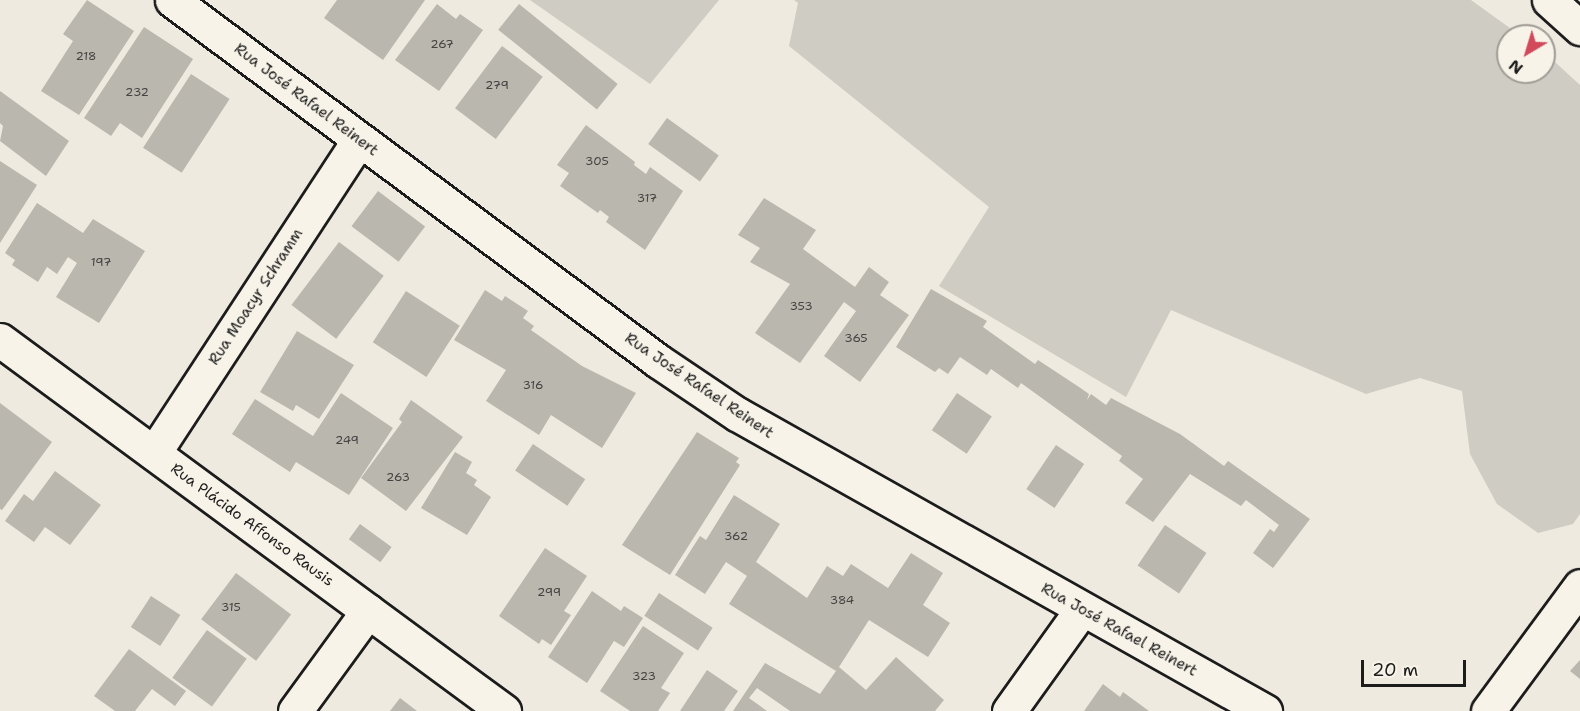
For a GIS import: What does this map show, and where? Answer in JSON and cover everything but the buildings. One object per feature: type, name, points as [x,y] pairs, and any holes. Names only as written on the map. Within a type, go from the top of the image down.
[{"type":"street","name":"Rua José Rafael Reinert","points":[[172,0],[658,361],[737,414],[1265,711]]},
{"type":"street","points":[[1549,0],[1580,28]]},
{"type":"street","name":"Rua Moacyr Schramm","points":[[154,453],[359,140]]},
{"type":"street","name":"Rua Plácido Affonso Rausis","points":[[0,340],[504,711]]},
{"type":"street","points":[[1488,711],[1580,586]]},
{"type":"street","points":[[1009,711],[1082,609]]},
{"type":"street","points":[[296,711],[368,611]]},
{"type":"shaded area","points":[[530,0],[719,0],[650,84]]},
{"type":"shaded area","points":[[794,0],[1471,0],[1504,24],[1496,24],[1496,84],[1556,84],[1556,63],[1580,85],[1580,514],[1573,524],[1538,533],[1497,504],[1470,454],[1462,391],[1420,378],[1366,394],[1171,310],[1126,397],[939,286],[989,207],[789,46],[798,3]]}]
